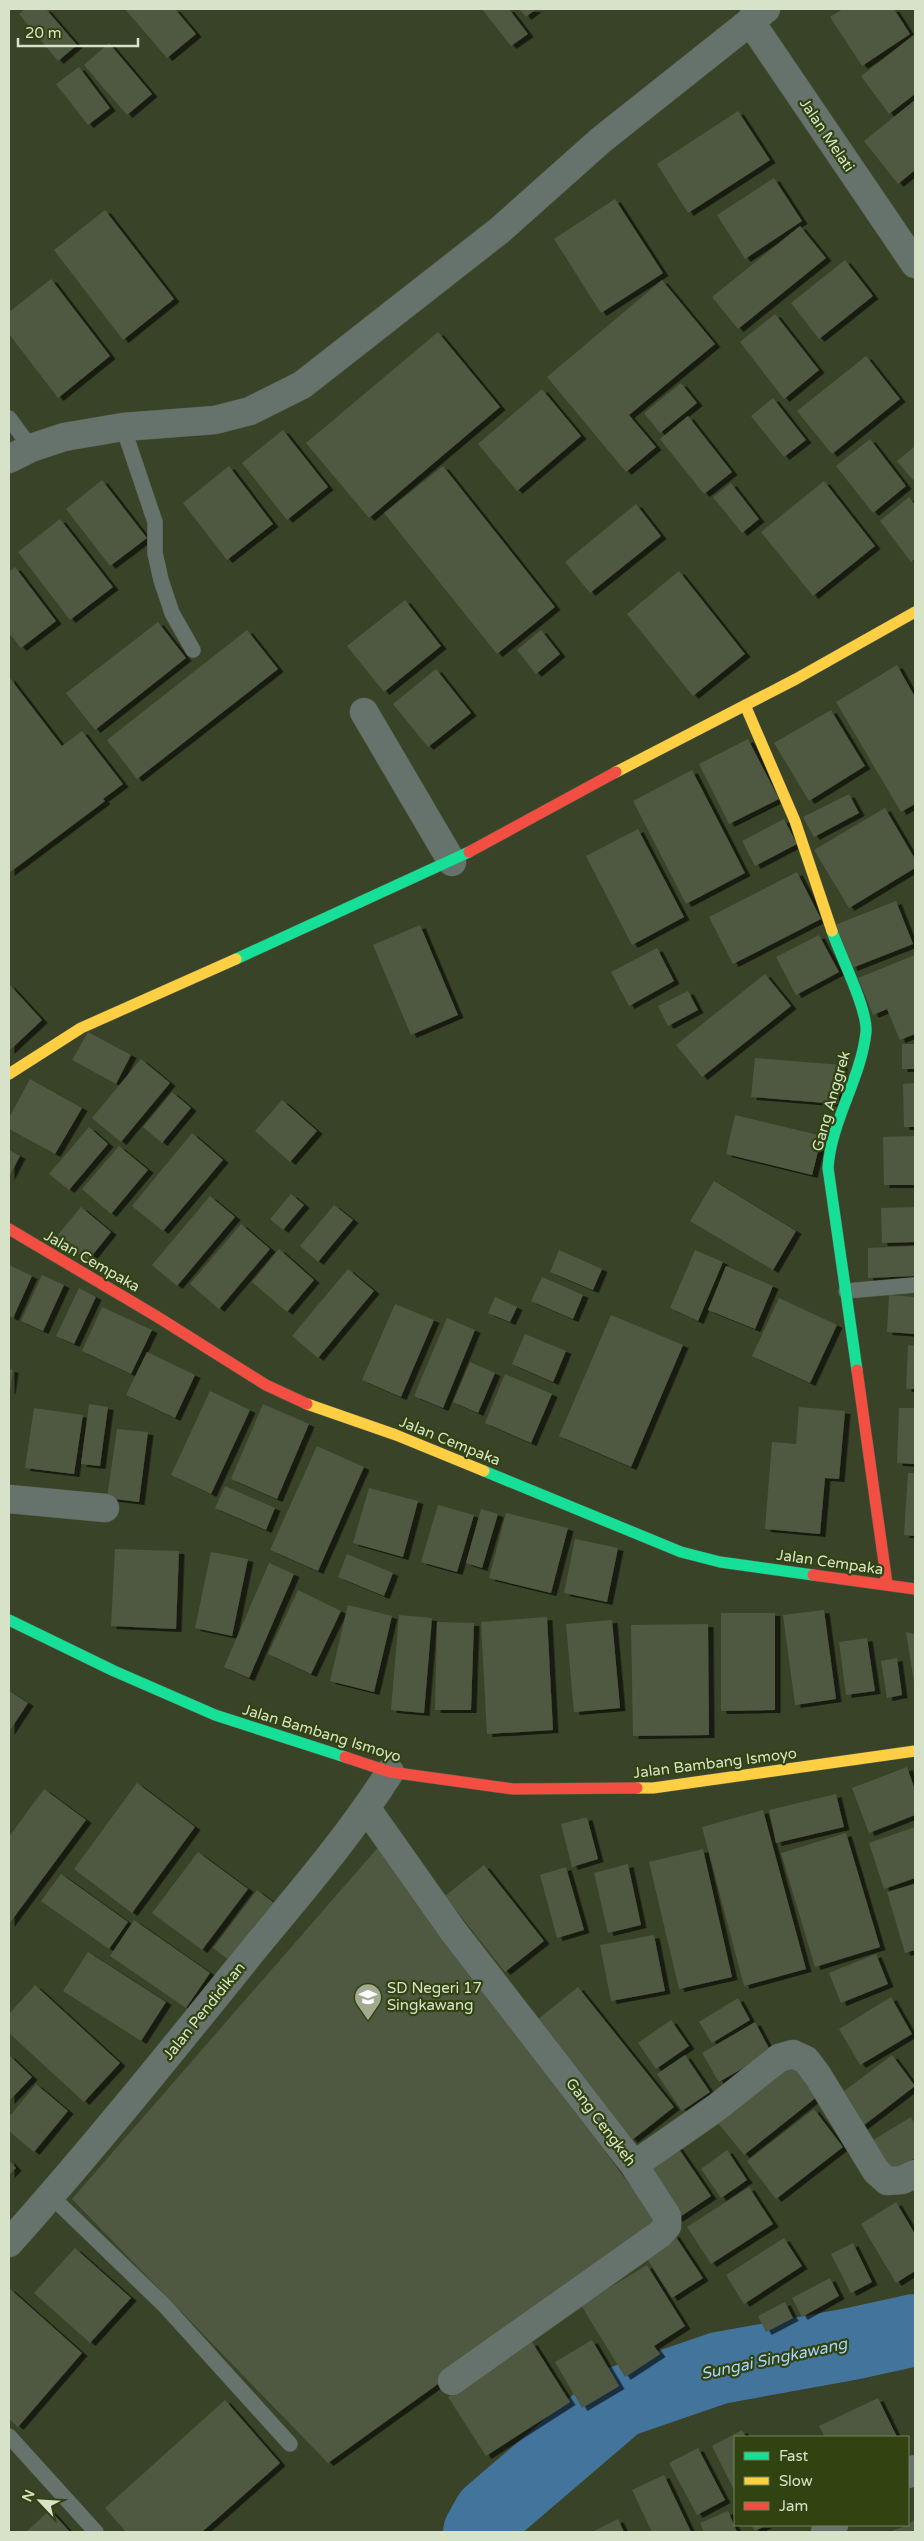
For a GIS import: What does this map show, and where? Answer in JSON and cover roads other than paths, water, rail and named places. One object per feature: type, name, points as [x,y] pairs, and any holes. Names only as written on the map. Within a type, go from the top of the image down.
[{"type":"street","name":"Jalan Melati","points":[[758,15],[915,264]]},
{"type":"street","points":[[20,453],[64,437],[123,427],[215,420],[250,411],[302,385],[500,230],[601,140],[758,15]]},
{"type":"street","points":[[9,1074],[80,1028],[452,862],[915,612]]},
{"type":"street","name":"Gang Anggrek","points":[[745,705],[795,821],[839,951],[863,1012],[866,1031],[854,1078],[836,1130],[829,1160],[831,1195],[887,1584]]},
{"type":"street","points":[[364,712],[452,862]]},
{"type":"street","name":"Jalan Cempaka","points":[[9,1229],[156,1316],[266,1385],[324,1412],[396,1435],[681,1552],[720,1562],[915,1589]]},
{"type":"street","points":[[9,1499],[105,1508]]},
{"type":"street","name":"Jalan Bambang Ismoyo","points":[[9,1620],[114,1671],[215,1715],[390,1772],[513,1789],[653,1788],[915,1751]]},
{"type":"street","name":"Jalan Pendidikan","points":[[9,2243],[51,2196],[367,1809],[390,1772]]},
{"type":"street","name":"Gang Cengkeh","points":[[367,1809],[453,1931],[634,2165],[668,2216],[667,2226],[660,2234],[452,2381]]},
{"type":"street","points":[[634,2165],[716,2108],[779,2058],[793,2054],[806,2060],[818,2076],[876,2170],[887,2181],[902,2180],[915,2174]]},
{"type":"lane","points":[[9,418],[20,453]]},
{"type":"lane","points":[[123,427],[155,522],[155,553],[161,580],[172,613],[193,650]]},
{"type":"lane","points":[[846,1291],[915,1285]]},
{"type":"lane","points":[[51,2196],[164,2305],[290,2444]]},
{"type":"lane","points":[[9,2436],[96,2532]]},
{"type":"waterway","name":"Sungai Singkawang","points":[[479,2532],[489,2514],[620,2402],[719,2368],[851,2344],[915,2330]]},
{"type":"place","name":"SD Negeri 17 Singkawang","points":[[368,2021]]}]
